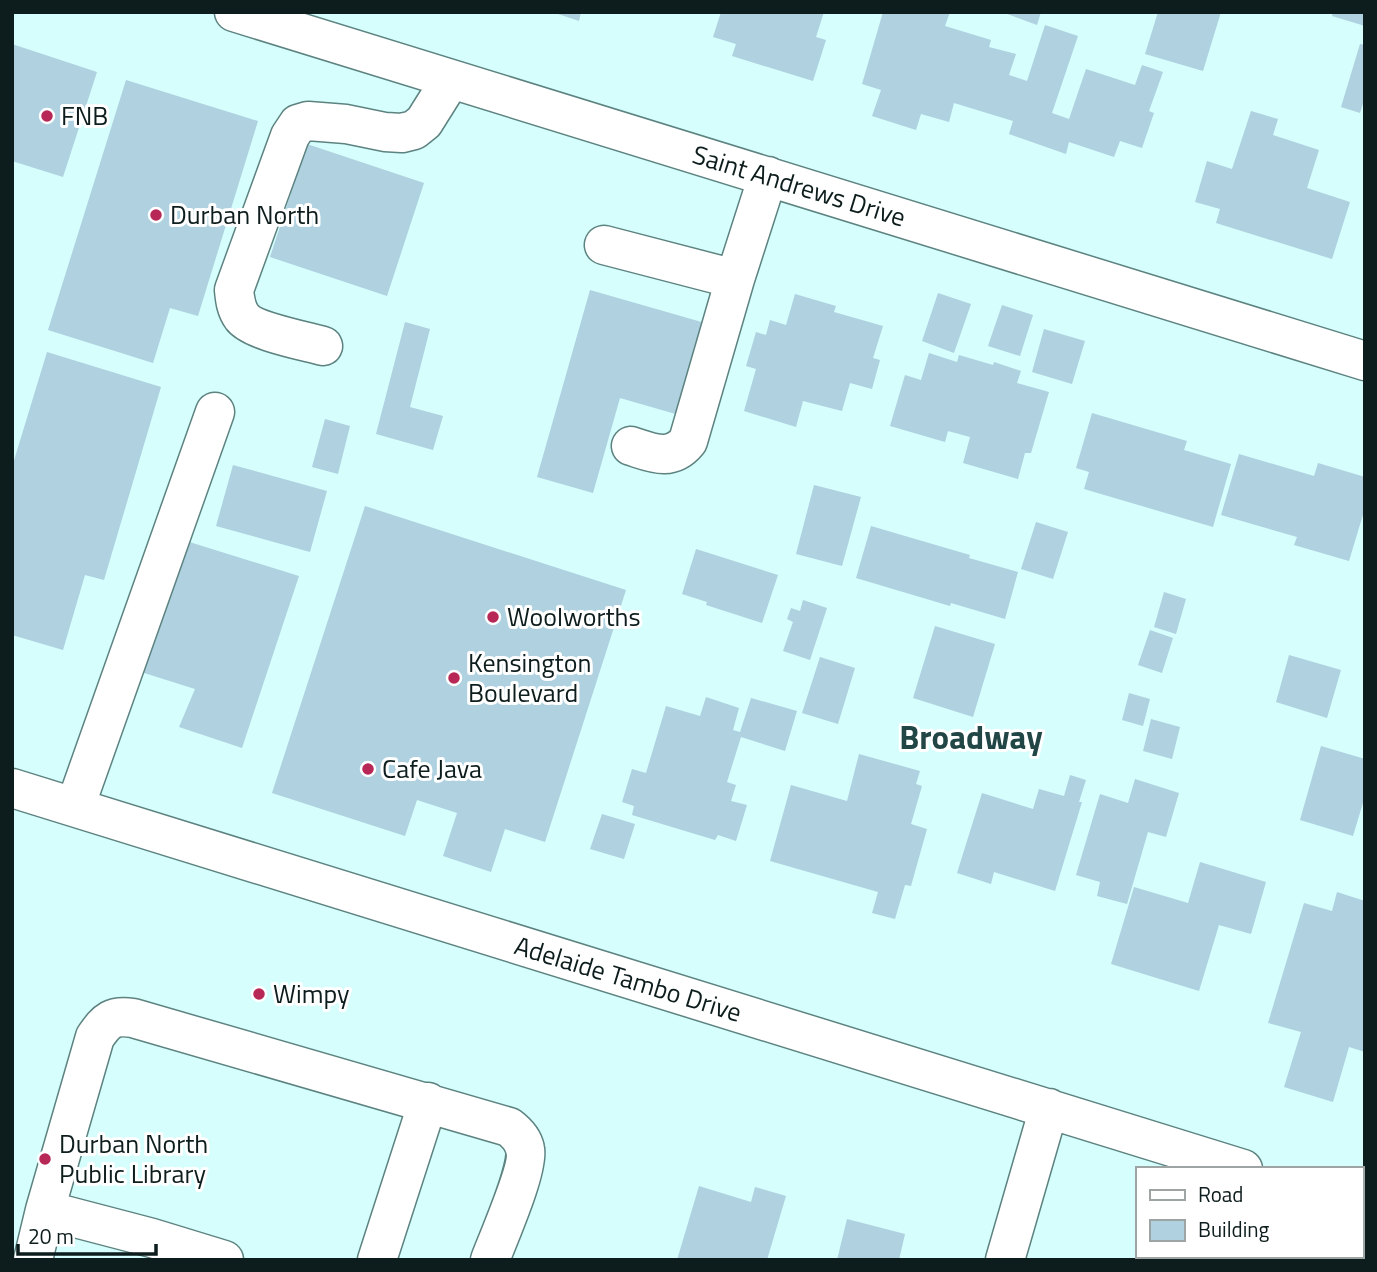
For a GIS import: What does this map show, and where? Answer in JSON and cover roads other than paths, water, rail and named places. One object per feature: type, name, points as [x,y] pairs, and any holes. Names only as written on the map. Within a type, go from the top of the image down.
[{"type":"street","name":"Saint Andrews Drive","points":[[234,12],[1365,361]]},
{"type":"street","points":[[323,346],[254,327],[243,319],[236,306],[234,290],[290,136],[298,124],[308,121],[346,124],[385,132],[402,133],[414,130],[424,122],[451,79]]},
{"type":"street","points":[[631,446],[656,454],[671,454],[681,450],[688,442],[768,176]]},
{"type":"street","points":[[604,245],[735,279]]},
{"type":"street","points":[[75,807],[215,412]]},
{"type":"street","name":"Adelaide Tambo Drive","points":[[12,788],[1237,1167]]},
{"type":"street","points":[[33,1260],[95,1037],[102,1026],[120,1016],[509,1126],[520,1136],[526,1151],[522,1175],[490,1260]]},
{"type":"street","points":[[377,1260],[428,1102]]},
{"type":"street","points":[[1005,1260],[1049,1108]]},
{"type":"street","points":[[45,1210],[209,1255]]},
{"type":"place","name":"FNB","points":[[47,116]]},
{"type":"place","name":"Durban North","points":[[156,215]]},
{"type":"place","name":"Woolworths","points":[[493,617]]},
{"type":"place","name":"Kensington Boulevard","points":[[454,678]]},
{"type":"place","name":"Cafe Java","points":[[368,769]]},
{"type":"place","name":"Wimpy","points":[[259,994]]},
{"type":"place","name":"Durban North Public Library","points":[[45,1159]]},
{"type":"district","name":"Broadway","points":[[971,737]]}]
